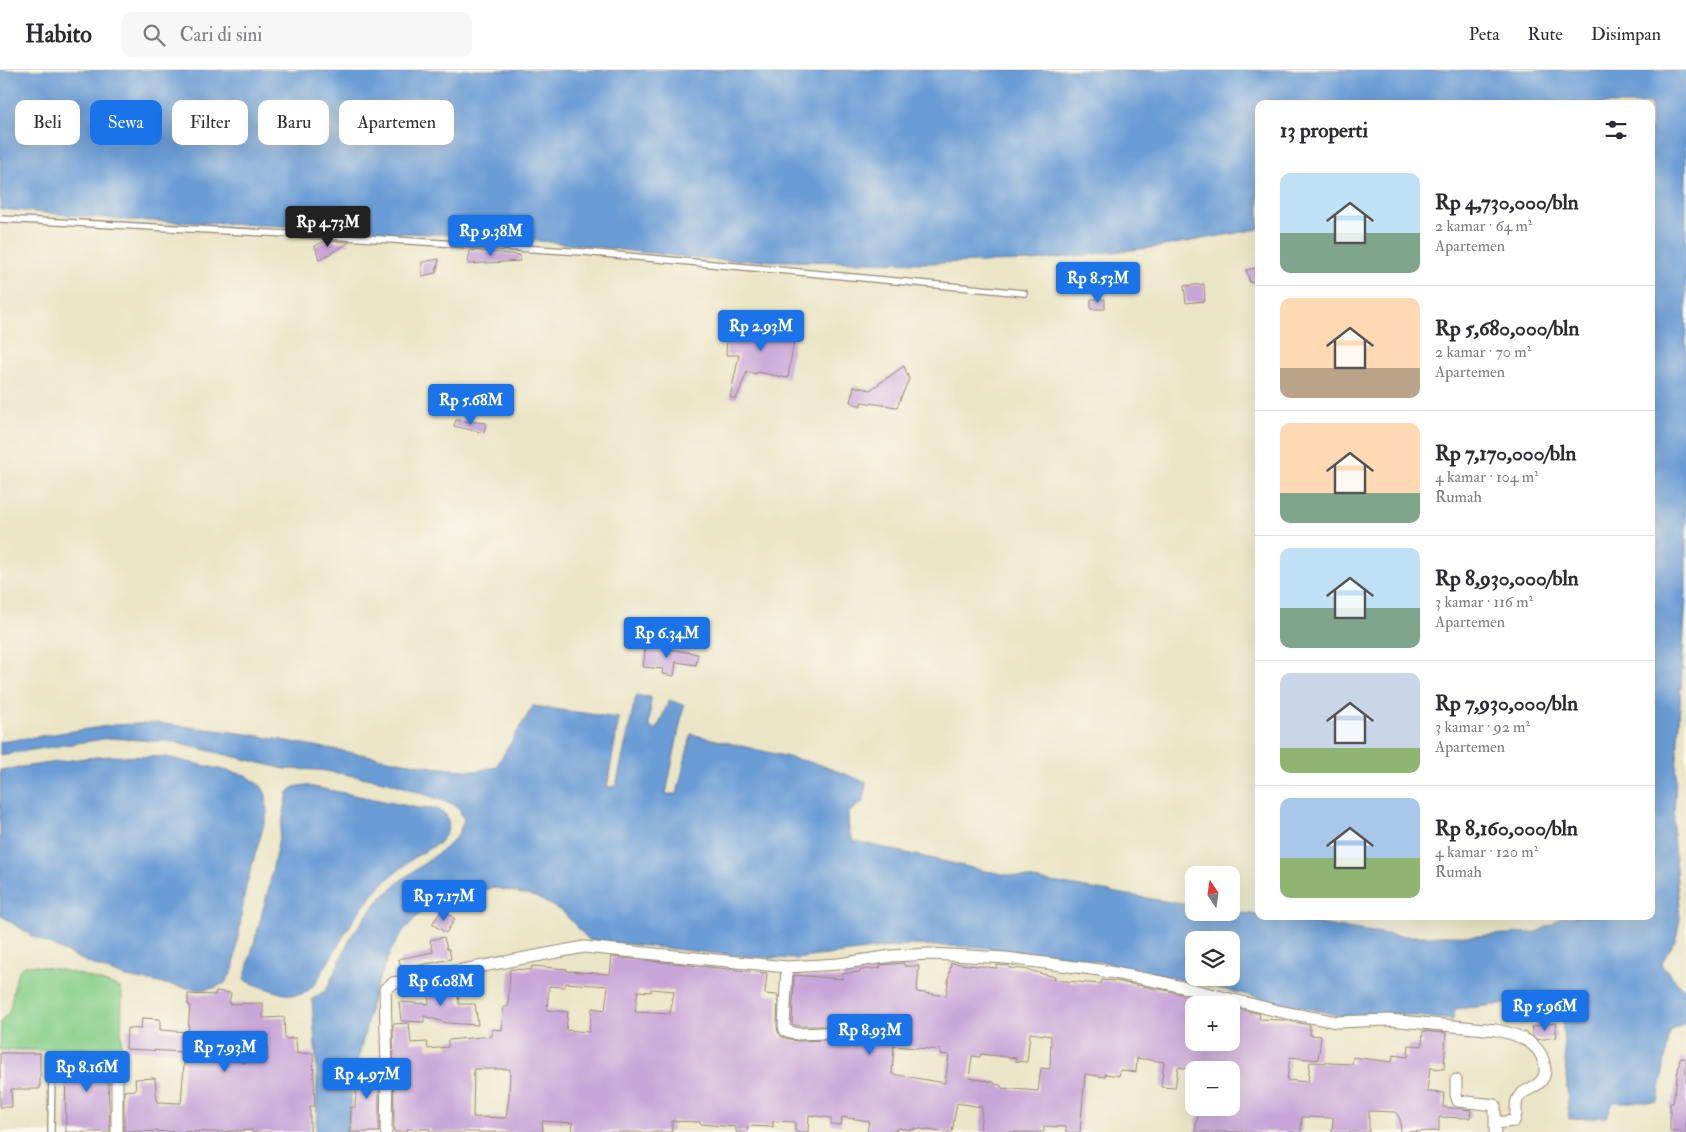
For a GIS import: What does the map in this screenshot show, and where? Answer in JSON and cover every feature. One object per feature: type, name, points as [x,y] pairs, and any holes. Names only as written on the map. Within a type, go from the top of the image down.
[{"type":"street","points":[[386,1132],[387,1072],[384,989],[390,984],[584,948],[788,967],[838,964],[902,955],[931,954],[1006,958],[1099,970],[1278,1011],[1337,1022],[1389,1020],[1496,1030],[1527,1040],[1538,1048],[1546,1069],[1541,1082],[1518,1096],[1514,1120],[1495,1128],[1495,1105],[1456,1100],[1456,1080]]},
{"type":"street","points":[[788,967],[784,1026],[786,1030],[796,1034],[824,1033]]},
{"type":"street","points":[[117,1057],[117,1132]]},
{"type":"lane","points":[[0,219],[346,237],[583,252],[1024,294]]},
{"type":"lane","points":[[51,1132],[52,1071]]},
{"type":"green space","points":[[27,965],[74,973],[120,988],[122,993],[121,1050],[0,1050],[1,1021],[9,1012],[17,974],[21,968]]},
{"type":"water","points":[[0,70],[1686,70],[1686,594],[1673,834],[1680,919],[1676,939],[1661,964],[1686,992],[1686,1023],[1670,1031],[1658,1102],[1613,1102],[1607,1117],[1569,1119],[1561,999],[1455,1009],[1453,1020],[1387,1013],[1341,1016],[1208,986],[1240,986],[1240,931],[1185,931],[1185,981],[1102,962],[981,947],[906,945],[795,959],[748,957],[589,940],[563,912],[536,897],[496,888],[462,892],[425,908],[403,931],[390,952],[375,989],[360,1053],[354,1070],[348,1132],[316,1132],[317,1077],[312,999],[326,990],[352,935],[376,903],[400,881],[444,849],[458,835],[464,820],[459,809],[452,804],[389,782],[320,770],[285,769],[173,742],[110,738],[0,755],[0,742],[114,725],[156,723],[248,734],[432,767],[475,771],[496,767],[533,706],[619,718],[607,787],[616,786],[636,696],[651,697],[649,727],[657,729],[669,700],[684,705],[666,794],[677,794],[691,734],[818,764],[866,782],[864,801],[848,813],[849,832],[854,841],[986,871],[1185,904],[1185,921],[1240,921],[1240,912],[1255,915],[1255,920],[1292,920],[1401,936],[1473,936],[1536,932],[1558,920],[1655,920],[1655,100],[1255,100],[1255,230],[1158,247],[1032,261],[933,263],[713,260],[486,235],[386,233],[334,228],[126,220],[0,209]]},
{"type":"water","points":[[111,756],[166,757],[246,775],[262,787],[266,795],[267,814],[246,886],[233,970],[225,983],[214,988],[199,990],[126,977],[93,965],[32,936],[0,915],[0,770]]},
{"type":"water","points":[[304,785],[418,808],[437,809],[446,815],[449,823],[447,833],[439,843],[415,857],[383,883],[357,914],[315,984],[303,994],[292,995],[244,980],[269,887],[288,792],[294,787]]},
{"type":"building","points":[[325,241],[350,242],[319,260],[315,246]]},
{"type":"building","points":[[470,250],[520,255],[520,261],[468,264]]},
{"type":"building","points":[[439,259],[436,273],[422,276],[422,262]]},
{"type":"building","points":[[1255,268],[1255,282],[1250,283],[1246,270]]},
{"type":"building","points":[[1204,284],[1205,301],[1186,303],[1184,286]]},
{"type":"building","points":[[1091,299],[1105,299],[1105,309],[1091,309]]},
{"type":"building","points":[[745,322],[774,327],[774,325],[795,328],[794,340],[788,378],[747,372],[736,399],[730,397],[739,355],[726,355],[727,335],[741,339]]},
{"type":"building","points":[[904,366],[909,379],[897,407],[861,402],[861,406],[850,402],[854,386],[870,390]]},
{"type":"building","points":[[456,420],[486,423],[484,433],[454,426]]},
{"type":"building","points":[[646,645],[698,654],[696,665],[676,662],[674,676],[662,674],[663,669],[643,667]]},
{"type":"building","points":[[442,910],[455,919],[446,933],[432,924]]},
{"type":"building","points":[[444,937],[451,959],[401,969],[399,959],[433,952],[430,940]]},
{"type":"building","points":[[612,957],[767,973],[765,994],[778,995],[778,1032],[782,1037],[797,1041],[825,1040],[830,1037],[831,1032],[828,1027],[824,1026],[798,1026],[792,1024],[794,975],[843,979],[842,974],[880,968],[880,965],[904,963],[904,966],[919,966],[917,992],[946,996],[951,963],[997,968],[997,965],[1009,966],[1009,968],[1024,969],[1055,977],[1054,980],[1101,984],[1102,980],[1115,981],[1188,996],[1185,996],[1185,1051],[1240,1051],[1240,1009],[1260,1014],[1259,1019],[1284,1020],[1310,1025],[1310,1035],[1321,1036],[1318,1060],[1290,1057],[1287,1080],[1308,1082],[1310,1062],[1352,1064],[1353,1057],[1392,1062],[1393,1055],[1408,1057],[1409,1045],[1422,1046],[1423,1031],[1446,1033],[1444,1069],[1430,1068],[1427,1092],[1444,1093],[1443,1107],[1471,1110],[1470,1118],[1439,1117],[1439,1131],[1401,1132],[1400,1119],[1395,1112],[1369,1111],[1369,1132],[1332,1132],[1333,1118],[1302,1117],[1301,1132],[1195,1132],[1198,1116],[1240,1116],[1240,1061],[1185,1061],[1185,1068],[1178,1067],[1175,1088],[1161,1087],[1164,1062],[1137,1058],[1136,1072],[1120,1070],[1119,1076],[1105,1074],[1105,1077],[1085,1074],[1080,1132],[1066,1132],[1066,1127],[1044,1126],[1044,1132],[980,1132],[982,1107],[957,1103],[952,1132],[897,1128],[896,1131],[867,1132],[869,1121],[842,1117],[841,1125],[831,1124],[831,1118],[809,1115],[808,1132],[795,1132],[795,1122],[773,1121],[773,1127],[748,1126],[747,1132],[736,1132],[736,1127],[700,1124],[700,1122],[672,1121],[672,1132],[572,1132],[573,1123],[542,1121],[543,1132],[430,1132],[430,1129],[407,1129],[407,1132],[394,1132],[393,1024],[409,1023],[411,1043],[427,1042],[428,1049],[448,1047],[448,1040],[492,1036],[492,1029],[502,1030],[503,1007],[508,1007],[510,969],[531,970],[532,966],[567,969],[567,971],[610,974]],"holes":[[[566,983],[608,986],[605,1010],[592,1008],[589,1032],[566,1030],[568,1012],[547,1010],[549,986],[565,987]],[[651,989],[674,991],[670,1014],[635,1012],[638,991],[651,992]],[[1030,1033],[1051,1036],[1050,1069],[1041,1068],[1038,1091],[1001,1088],[1001,1085],[994,1084],[994,1082],[969,1078],[972,1056],[980,1057],[981,1054],[1016,1058],[1015,1061],[1027,1062]],[[894,1046],[941,1050],[940,1054],[949,1055],[945,1083],[892,1074]],[[474,1069],[510,1069],[506,1118],[473,1117]]]},
{"type":"building","points":[[443,981],[443,984],[457,983],[459,1004],[475,1004],[478,1025],[447,1023],[424,1016],[424,1022],[401,1021],[399,1002],[429,1004],[428,984]]},
{"type":"building","points":[[216,991],[231,993],[229,1004],[263,1003],[263,1018],[284,1017],[285,1039],[296,1038],[297,1054],[313,1053],[315,1106],[310,1106],[310,1132],[252,1132],[252,1130],[215,1132],[124,1131],[124,1091],[136,1090],[135,1079],[155,1078],[157,1102],[181,1103],[185,1052],[126,1049],[127,1028],[141,1029],[142,1018],[160,1019],[160,1030],[188,1032],[190,1005],[188,1005],[188,994],[215,995]],"holes":[[[242,1037],[267,1037],[268,1060],[241,1063]]]},
{"type":"building","points":[[1555,1023],[1557,1037],[1538,1040],[1533,1036],[1531,1027]]},
{"type":"building","points":[[0,1053],[40,1053],[40,1089],[11,1089],[12,1107],[0,1107]]},
{"type":"building","points":[[107,1053],[110,1132],[66,1132],[65,1054]]},
{"type":"building","points":[[1680,1058],[1686,1058],[1686,1132],[1670,1132],[1670,1103],[1673,1103]]},
{"type":"building","points":[[369,1062],[379,1062],[379,1132],[350,1132],[351,1107],[355,1107],[358,1067],[368,1067]]}]
